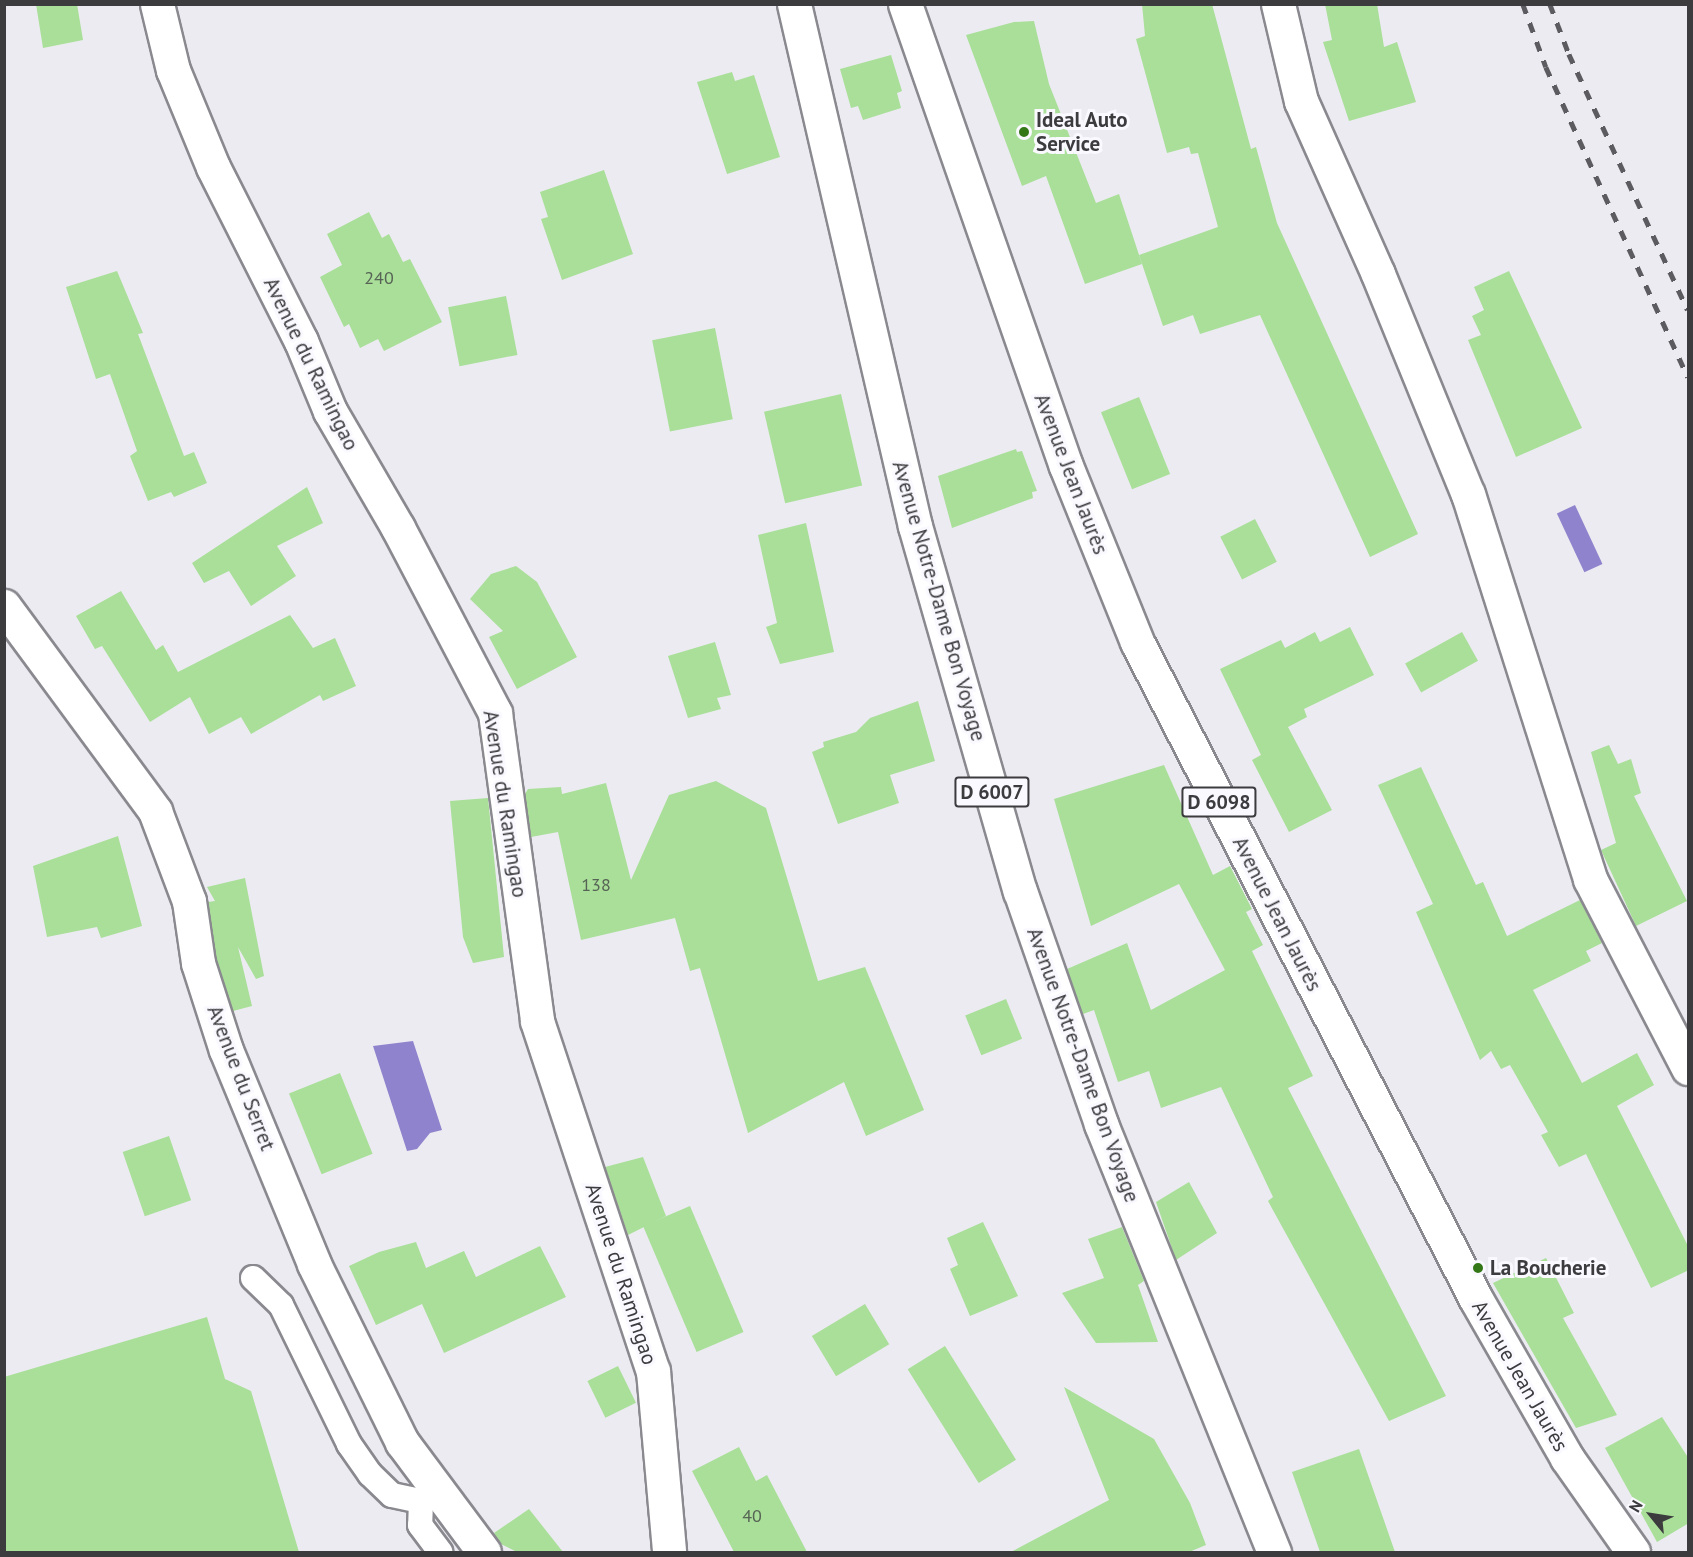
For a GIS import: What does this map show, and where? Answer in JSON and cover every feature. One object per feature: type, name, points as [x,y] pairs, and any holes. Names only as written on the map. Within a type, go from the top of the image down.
[{"type":"street","name":"Avenue du Ramingao","points":[[157,4],[172,70],[213,167],[301,341],[330,411],[398,528],[495,713],[537,1021],[653,1371],[669,1552]]},
{"type":"street","name":"Avenue Notre-Dame Bon Voyage","points":[[794,4],[915,526],[1020,891],[1101,1124],[1274,1552]]},
{"type":"street","name":"Avenue Jean Jaurès","points":[[905,4],[1066,466],[1137,642],[1476,1299],[1567,1458],[1633,1552]]},
{"type":"street","points":[[1278,4],[1300,101],[1378,274],[1468,494],[1542,737],[1590,879],[1689,1068]]},
{"type":"street","name":"Avenue du Serret","points":[[4,606],[155,811],[189,901],[198,963],[226,1050],[314,1264],[429,1496],[484,1552]]},
{"type":"lane","points":[[253,1278],[281,1305],[350,1444],[370,1474],[392,1495],[429,1496],[420,1525],[440,1552]]},
{"type":"shaded area","points":[[1575,505],[1602,564],[1584,572],[1557,513]]},
{"type":"shaded area","points":[[413,1041],[442,1130],[430,1133],[417,1149],[407,1151],[373,1046]]},
{"type":"building","points":[[36,4],[77,4],[83,40],[43,48]]},
{"type":"building","points":[[1142,4],[1212,4],[1251,149],[1256,147],[1277,223],[1418,534],[1370,557],[1260,315],[1200,334],[1193,315],[1163,326],[1139,255],[1218,227],[1198,153],[1191,154],[1189,147],[1167,153],[1136,39],[1145,36]]},
{"type":"building","points":[[1325,4],[1377,4],[1384,47],[1397,42],[1416,102],[1349,121],[1323,42],[1332,40]]},
{"type":"building","points":[[1034,21],[1049,84],[1096,203],[1119,194],[1142,264],[1085,284],[1046,176],[1022,186],[966,35],[1014,22]]},
{"type":"building","points":[[891,55],[902,91],[897,93],[901,108],[863,120],[858,106],[851,108],[840,69]]},
{"type":"building","points":[[732,72],[735,81],[754,75],[780,157],[727,174],[697,82]]},
{"type":"building","points":[[604,170],[633,254],[562,280],[541,219],[548,217],[540,192]]},
{"type":"building","points":[[369,212],[382,238],[389,234],[403,262],[410,259],[442,322],[384,351],[378,339],[360,348],[349,324],[344,327],[320,277],[342,265],[327,234]]},
{"type":"building","points":[[117,271],[143,333],[138,334],[184,456],[194,452],[207,483],[174,497],[171,492],[148,501],[130,456],[137,451],[110,374],[96,379],[66,287]]},
{"type":"building","points":[[1509,271],[1582,428],[1516,457],[1468,340],[1481,335],[1472,316],[1484,310],[1474,287]]},
{"type":"building","points":[[506,296],[517,355],[460,366],[448,307]]},
{"type":"building","points":[[715,328],[733,419],[670,432],[652,340]]},
{"type":"building","points":[[841,394],[862,486],[785,503],[764,412]]},
{"type":"building","points":[[1139,397],[1170,474],[1132,489],[1101,412]]},
{"type":"building","points":[[1016,449],[1017,452],[1022,451],[1037,491],[1032,492],[1033,498],[952,528],[938,476]]},
{"type":"building","points":[[307,487],[323,523],[277,546],[296,576],[251,606],[229,571],[204,583],[192,563]]},
{"type":"building","points":[[1255,519],[1277,562],[1242,579],[1220,537]]},
{"type":"building","points":[[806,523],[834,652],[780,664],[766,627],[777,623],[758,535]]},
{"type":"building","points":[[516,566],[537,582],[577,657],[517,689],[489,637],[503,631],[470,599],[491,574]]},
{"type":"building","points":[[121,591],[156,650],[163,645],[178,672],[290,615],[313,648],[335,638],[356,686],[323,701],[320,695],[251,734],[241,717],[209,734],[190,697],[150,722],[102,646],[95,649],[76,616]]},
{"type":"building","points":[[1350,627],[1374,675],[1304,709],[1307,717],[1288,727],[1332,810],[1289,832],[1252,760],[1261,755],[1220,669],[1281,640],[1285,648],[1315,632],[1320,642]]},
{"type":"building","points":[[1462,632],[1478,661],[1421,692],[1405,664]]},
{"type":"building","points":[[715,642],[731,695],[717,698],[721,709],[688,718],[668,656]]},
{"type":"building","points":[[918,701],[935,761],[890,775],[899,803],[838,824],[812,752],[824,747],[823,742],[856,732],[870,718]]},
{"type":"building","points":[[1609,745],[1618,764],[1631,759],[1641,793],[1634,796],[1687,901],[1636,926],[1601,850],[1616,843],[1591,752]]},
{"type":"building","points":[[1164,765],[1213,875],[1230,866],[1252,909],[1246,912],[1263,945],[1252,951],[1313,1076],[1288,1088],[1446,1396],[1389,1421],[1268,1201],[1273,1197],[1221,1087],[1161,1108],[1149,1071],[1118,1082],[1094,1010],[1083,1014],[1067,969],[1127,943],[1151,1010],[1225,970],[1179,884],[1091,926],[1054,799]]},
{"type":"building","points":[[1421,767],[1476,885],[1483,882],[1507,936],[1580,900],[1602,943],[1586,951],[1591,961],[1533,990],[1582,1083],[1637,1053],[1654,1085],[1617,1106],[1689,1248],[1689,1270],[1651,1288],[1586,1154],[1559,1167],[1541,1135],[1548,1132],[1510,1065],[1501,1069],[1491,1051],[1480,1060],[1416,912],[1433,904],[1378,785]]},
{"type":"building","points":[[716,781],[766,808],[818,981],[865,967],[924,1110],[866,1136],[844,1082],[748,1133],[700,968],[690,971],[675,918],[581,940],[558,832],[531,837],[525,794],[528,789],[561,787],[562,794],[606,783],[631,880],[669,795]]},
{"type":"building","points":[[488,798],[504,957],[473,963],[463,937],[450,801]]},
{"type":"building","points":[[118,836],[142,926],[101,938],[97,927],[47,937],[33,866]]},
{"type":"building","points":[[245,878],[264,976],[256,979],[238,947],[252,1006],[233,1011],[216,959],[208,902],[215,901],[207,887]]},
{"type":"building","points":[[1006,999],[1022,1039],[981,1055],[965,1015]]},
{"type":"building","points":[[340,1073],[373,1154],[322,1174],[289,1094]]},
{"type":"building","points":[[169,1136],[191,1200],[145,1216],[123,1152]]},
{"type":"building","points":[[643,1157],[666,1216],[628,1235],[605,1167]]},
{"type":"building","points":[[1189,1182],[1217,1233],[1176,1260],[1156,1202]]},
{"type":"building","points":[[690,1206],[744,1332],[697,1352],[643,1226]]},
{"type":"building","points":[[983,1222],[1018,1296],[970,1316],[950,1269],[958,1265],[947,1238]]},
{"type":"building","points":[[1122,1227],[1144,1281],[1138,1285],[1158,1342],[1096,1343],[1062,1293],[1104,1278],[1088,1239]]},
{"type":"building","points":[[416,1242],[426,1268],[464,1251],[476,1277],[540,1246],[566,1297],[444,1353],[422,1304],[376,1325],[349,1266],[379,1252]]},
{"type":"building","points":[[1546,1258],[1574,1313],[1563,1318],[1617,1415],[1576,1428],[1493,1283]]},
{"type":"building","points":[[865,1304],[889,1344],[836,1376],[812,1336]]},
{"type":"building","points":[[207,1317],[225,1379],[251,1391],[299,1552],[4,1552],[4,1377]]},
{"type":"building","points":[[945,1346],[1016,1460],[979,1483],[908,1369]]},
{"type":"building","points":[[618,1366],[636,1403],[605,1418],[587,1381]]},
{"type":"building","points":[[1064,1387],[1154,1439],[1190,1503],[1206,1545],[1189,1552],[1011,1552],[1109,1500]]},
{"type":"building","points":[[1662,1417],[1689,1459],[1689,1523],[1657,1542],[1605,1448]]},
{"type":"building","points":[[739,1447],[756,1481],[767,1475],[807,1552],[734,1552],[692,1471]]},
{"type":"building","points":[[1359,1449],[1395,1552],[1320,1552],[1292,1472]]},
{"type":"building","points":[[529,1509],[563,1552],[517,1552],[501,1544],[494,1533]]},
{"type":"railway","points":[[1523,4],[1546,67],[1688,377]]},
{"type":"railway","points":[[1550,4],[1569,54],[1688,310]]},
{"type":"place","name":"Ideal Auto Service","points":[[1024,132]]},
{"type":"place","name":"La Boucherie","points":[[1478,1268]]}]
